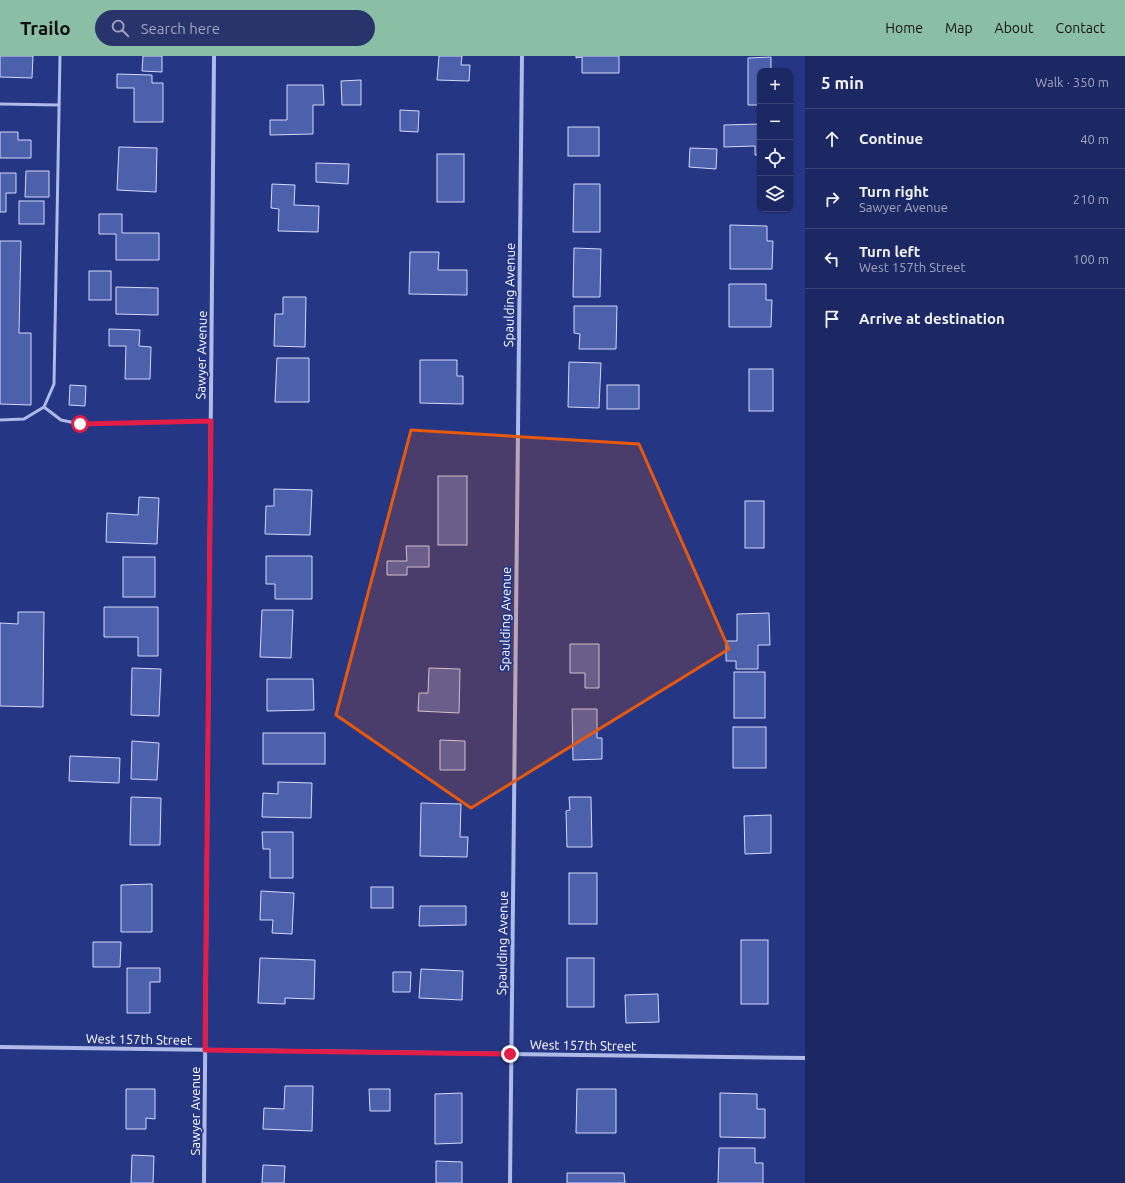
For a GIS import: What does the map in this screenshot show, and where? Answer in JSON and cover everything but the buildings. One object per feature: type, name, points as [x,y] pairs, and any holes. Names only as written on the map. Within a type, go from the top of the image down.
[{"type":"street","name":"Sawyer Avenue","points":[[204,1183],[214,56]]},
{"type":"street","name":"Spaulding Avenue","points":[[510,1183],[510,1054],[522,56]]},
{"type":"street","name":"West 157th Street","points":[[0,1047],[805,1058]]},
{"type":"lane","points":[[0,420],[24,419],[44,406],[54,384],[60,56]]},
{"type":"lane","points":[[0,104],[60,105]]},
{"type":"lane","points":[[44,406],[61,420],[80,424],[211,421]]},
{"type":"highlighted area","points":[[411,430],[639,444],[729,649],[471,808],[336,715]]},
{"type":"route","points":[[80,424],[211,421],[205,1050],[510,1054]]}]
